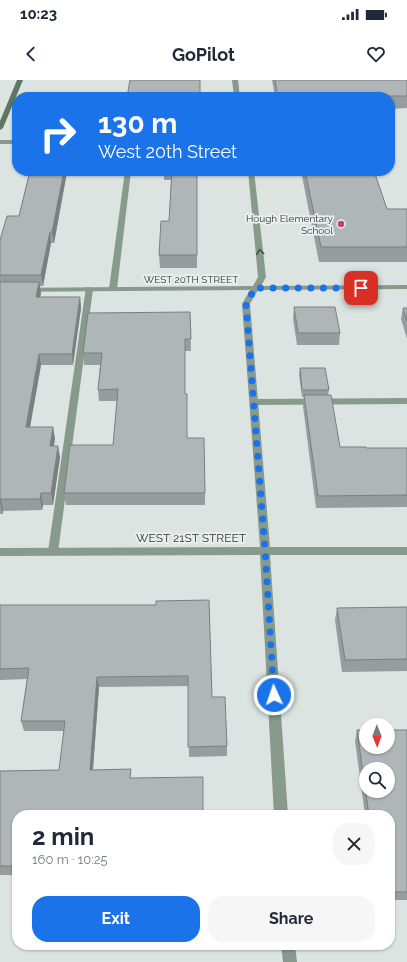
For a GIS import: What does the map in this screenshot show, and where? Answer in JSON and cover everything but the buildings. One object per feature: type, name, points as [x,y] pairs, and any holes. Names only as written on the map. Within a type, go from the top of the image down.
[{"type":"street","points":[[15,92],[20,80]]},
{"type":"street","points":[[235,80],[236,92]]},
{"type":"street","points":[[0,128],[12,99]]},
{"type":"street","points":[[0,142],[12,142]]},
{"type":"street","points":[[113,289],[127,176]]},
{"type":"street","points":[[252,176],[262,277],[246,304],[265,550],[281,810]]},
{"type":"street","name":"WEST 20TH STREET","points":[[0,290],[407,287]]},
{"type":"street","points":[[53,552],[89,289]]},
{"type":"street","points":[[253,402],[407,401]]},
{"type":"street","name":"WEST 21ST STREET","points":[[0,552],[265,550],[407,551]]},
{"type":"street","points":[[289,950],[290,962]]},
{"type":"place","name":"Hough Elementary School","points":[[341,224]]},
{"type":"route","points":[[274,695],[265,550],[246,304],[255,288],[361,288]]}]
